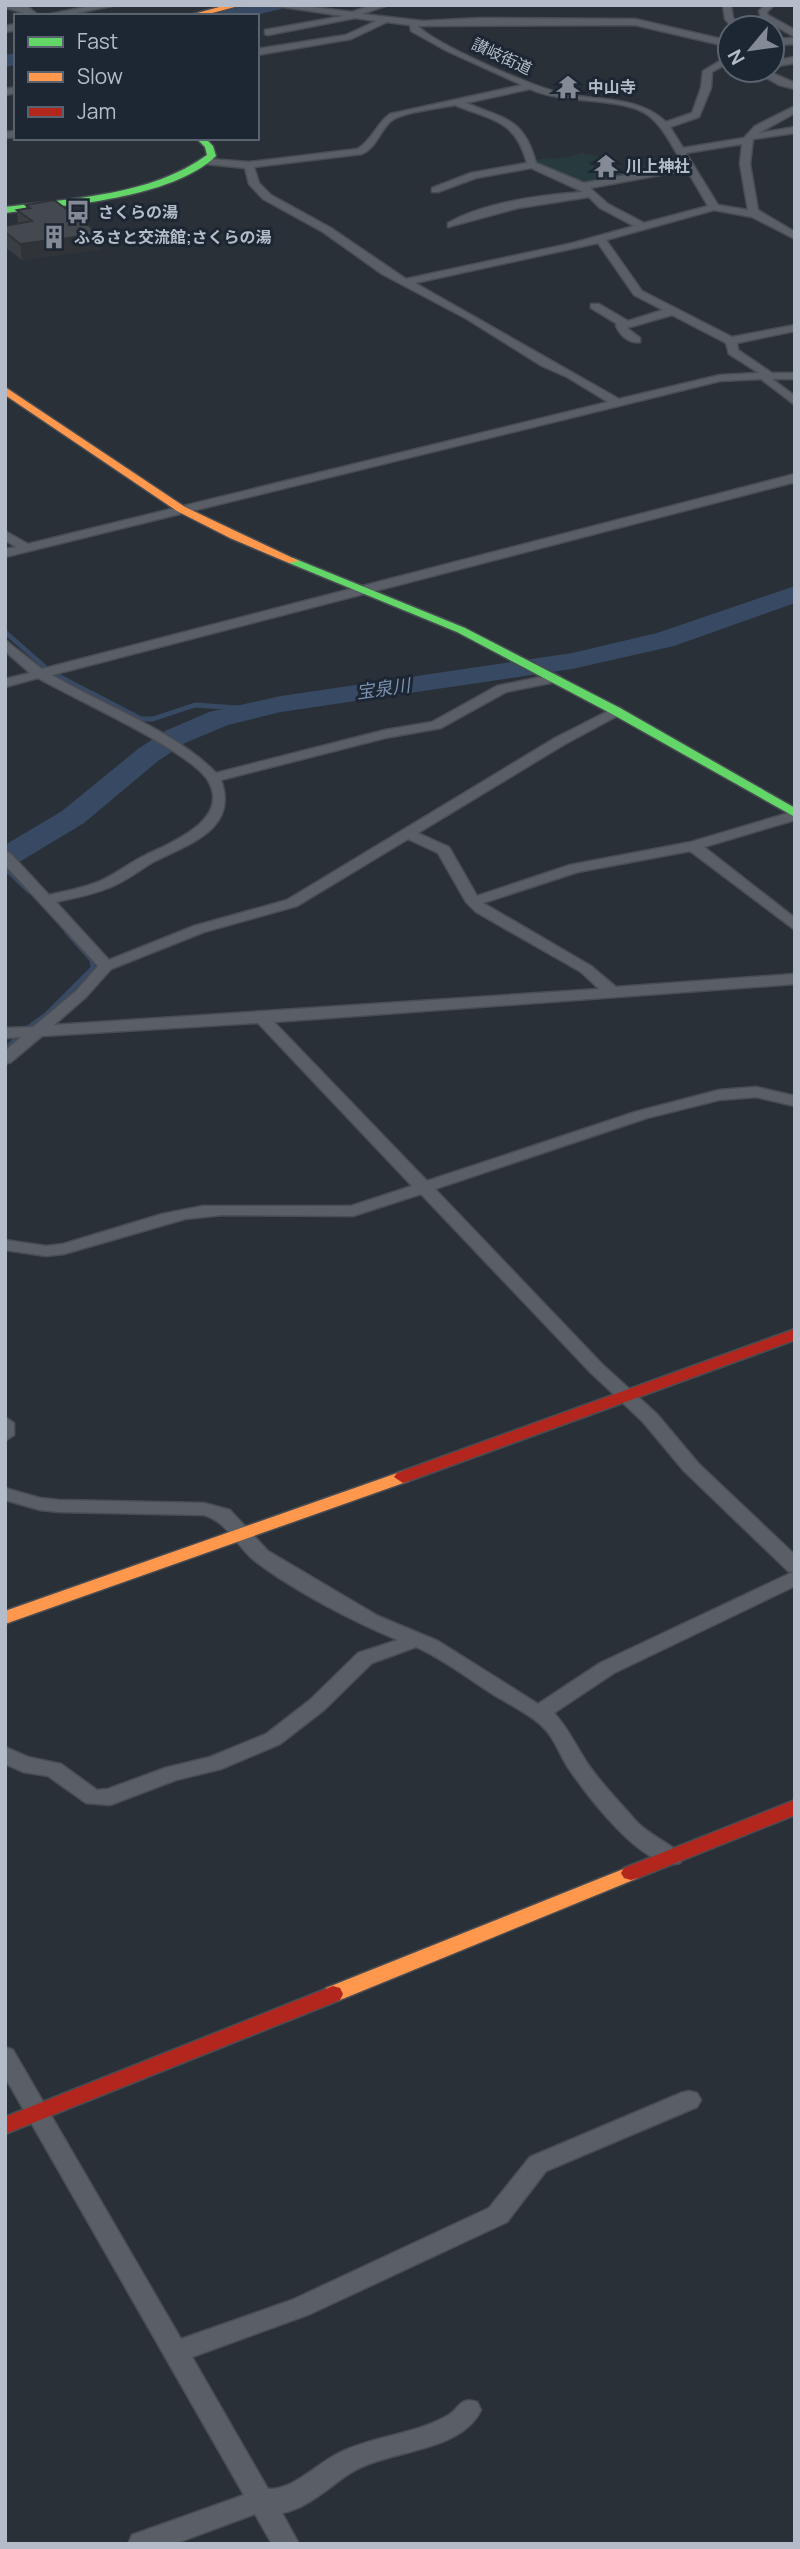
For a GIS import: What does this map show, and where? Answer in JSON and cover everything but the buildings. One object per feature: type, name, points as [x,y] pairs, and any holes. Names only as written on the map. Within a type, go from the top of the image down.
[{"type":"street","points":[[5,5],[25,9],[33,14]]},
{"type":"street","points":[[57,14],[112,5]]},
{"type":"street","points":[[274,5],[414,23],[624,21],[652,24],[716,40]]},
{"type":"street","points":[[268,32],[348,18],[362,10],[381,5]]},
{"type":"street","points":[[769,5],[763,11],[764,16],[795,34]]},
{"type":"street","points":[[198,14],[232,6]]},
{"type":"street","points":[[5,19],[13,26]]},
{"type":"street","points":[[259,52],[352,36],[386,19]]},
{"type":"street","name":"讃岐街道","points":[[414,23],[414,29],[450,49],[530,86],[565,97],[637,106],[656,116],[666,126],[714,207]]},
{"type":"street","points":[[666,126],[696,115],[706,88],[708,71],[716,67]]},
{"type":"street","points":[[5,210],[170,179],[191,173],[209,162],[249,165],[359,152],[369,147],[387,118],[453,101],[530,86]]},
{"type":"street","points":[[453,101],[514,126],[526,142],[532,165]]},
{"type":"street","points":[[755,214],[749,202],[744,154],[747,139],[753,131],[795,108]]},
{"type":"street","points":[[681,151],[795,130]]},
{"type":"street","points":[[782,132],[795,138]]},
{"type":"street","points":[[202,140],[212,151],[209,162]]},
{"type":"street","points":[[249,165],[254,184],[262,194],[327,230],[386,272],[471,317],[546,364],[571,374],[616,402]]},
{"type":"street","points":[[435,190],[474,175],[532,165],[587,190],[604,206],[643,227]]},
{"type":"street","points":[[452,225],[533,201],[691,166]]},
{"type":"street","points":[[549,186],[572,182]]},
{"type":"street","points":[[52,202],[69,214]]},
{"type":"street","points":[[405,282],[491,266],[714,207],[755,214],[795,236]]},
{"type":"street","points":[[600,239],[638,293],[731,341],[795,328]]},
{"type":"street","points":[[595,306],[624,323],[673,311]]},
{"type":"street","points":[[624,323],[621,328],[636,340]]},
{"type":"street","points":[[731,341],[733,352],[766,372],[767,381],[795,402]]},
{"type":"street","points":[[5,553],[720,378],[795,376]]},
{"type":"street","points":[[5,390],[181,509],[234,536],[461,630],[616,710],[795,814]]},
{"type":"street","points":[[5,683],[795,478]]},
{"type":"street","points":[[5,535],[27,548]]},
{"type":"street","points":[[5,644],[40,674],[173,749],[213,778],[217,789],[219,808],[209,824],[192,839],[140,863],[104,884],[48,900]]},
{"type":"street","points":[[213,778],[385,734],[436,724],[502,689],[550,676]]},
{"type":"street","points":[[5,1059],[80,994],[106,966],[208,926],[282,907],[616,710]]},
{"type":"street","points":[[473,902],[575,868],[693,846],[795,814]]},
{"type":"street","points":[[408,834],[444,850],[473,902],[481,909],[586,968],[612,992]]},
{"type":"street","points":[[693,846],[795,926]]},
{"type":"street","points":[[10,860],[106,966]]},
{"type":"street","points":[[5,1033],[262,1018],[795,979]]},
{"type":"street","points":[[262,1018],[596,1368],[650,1418],[691,1467],[795,1566]]},
{"type":"street","points":[[5,1245],[46,1251],[64,1249],[171,1217],[205,1211],[229,1209],[308,1214],[353,1211],[641,1115],[719,1095],[756,1092],[795,1101]]},
{"type":"street","points":[[5,1618],[628,1397],[795,1334]]},
{"type":"street","points":[[5,1423],[5,1434]]},
{"type":"street","points":[[5,1494],[40,1504],[59,1506],[91,1504],[213,1510],[223,1514],[261,1556],[371,1621],[431,1646],[538,1713],[556,1728],[576,1763],[631,1830],[647,1844],[672,1857]]},
{"type":"street","points":[[538,1713],[607,1668],[795,1578]]},
{"type":"street","points":[[5,1754],[23,1764],[54,1769],[93,1798],[110,1797],[172,1773],[214,1764],[274,1739],[317,1705],[365,1658],[404,1646],[412,1639]]},
{"type":"street","points":[[5,2126],[795,1807]]},
{"type":"street","points":[[5,2056],[286,2544]]},
{"type":"street","points":[[175,2353],[301,2307],[498,2216],[538,2164],[689,2099]]},
{"type":"street","points":[[141,2544],[261,2500],[285,2501],[345,2462],[370,2451],[397,2446],[458,2423],[468,2410]]},
{"type":"green space","points":[[581,153],[600,157],[588,163],[612,172],[639,171],[636,168],[647,165],[669,168],[585,184],[535,164],[534,160],[564,158]]},
{"type":"waterway","points":[[236,14],[275,5]]},
{"type":"waterway","points":[[5,61],[14,59]]},
{"type":"waterway","name":"宝泉川","points":[[5,858],[73,817],[148,755],[175,737],[219,718],[281,704],[572,661],[664,640],[795,594]]},
{"type":"waterway","points":[[5,632],[45,667]]},
{"type":"waterway","points":[[55,674],[95,695]]},
{"type":"waterway","points":[[91,693],[141,719],[153,719],[195,705],[252,709]]},
{"type":"waterway","points":[[5,868],[29,891]]},
{"type":"waterway","points":[[28,1028],[47,1014],[93,968],[92,960],[67,932]]},
{"type":"waterway","points":[[5,1050],[14,1041]]},
{"type":"traffic: fast","points":[[5,210],[114,194],[170,179],[194,169],[212,156],[209,146],[202,140]]},
{"type":"traffic: fast","points":[[293,561],[461,630],[616,711],[795,813]]},
{"type":"traffic: slow","points":[[199,14],[238,5]]},
{"type":"traffic: slow","points":[[5,390],[181,509],[234,536],[293,561]]},
{"type":"traffic: slow","points":[[5,1618],[403,1477]]},
{"type":"traffic: slow","points":[[333,1994],[631,1873]]},
{"type":"traffic: jam","points":[[403,1477],[795,1334]]},
{"type":"traffic: jam","points":[[631,1873],[795,1807]]},
{"type":"traffic: jam","points":[[5,2126],[333,1994]]},
{"type":"place","name":"中山寺","points":[[568,87]]},
{"type":"place","name":"川上神社","points":[[606,166]]},
{"type":"place","name":"さくらの湯","points":[[78,212]]},
{"type":"place","name":"ふるさと交流館;さくらの湯","points":[[54,237]]}]
